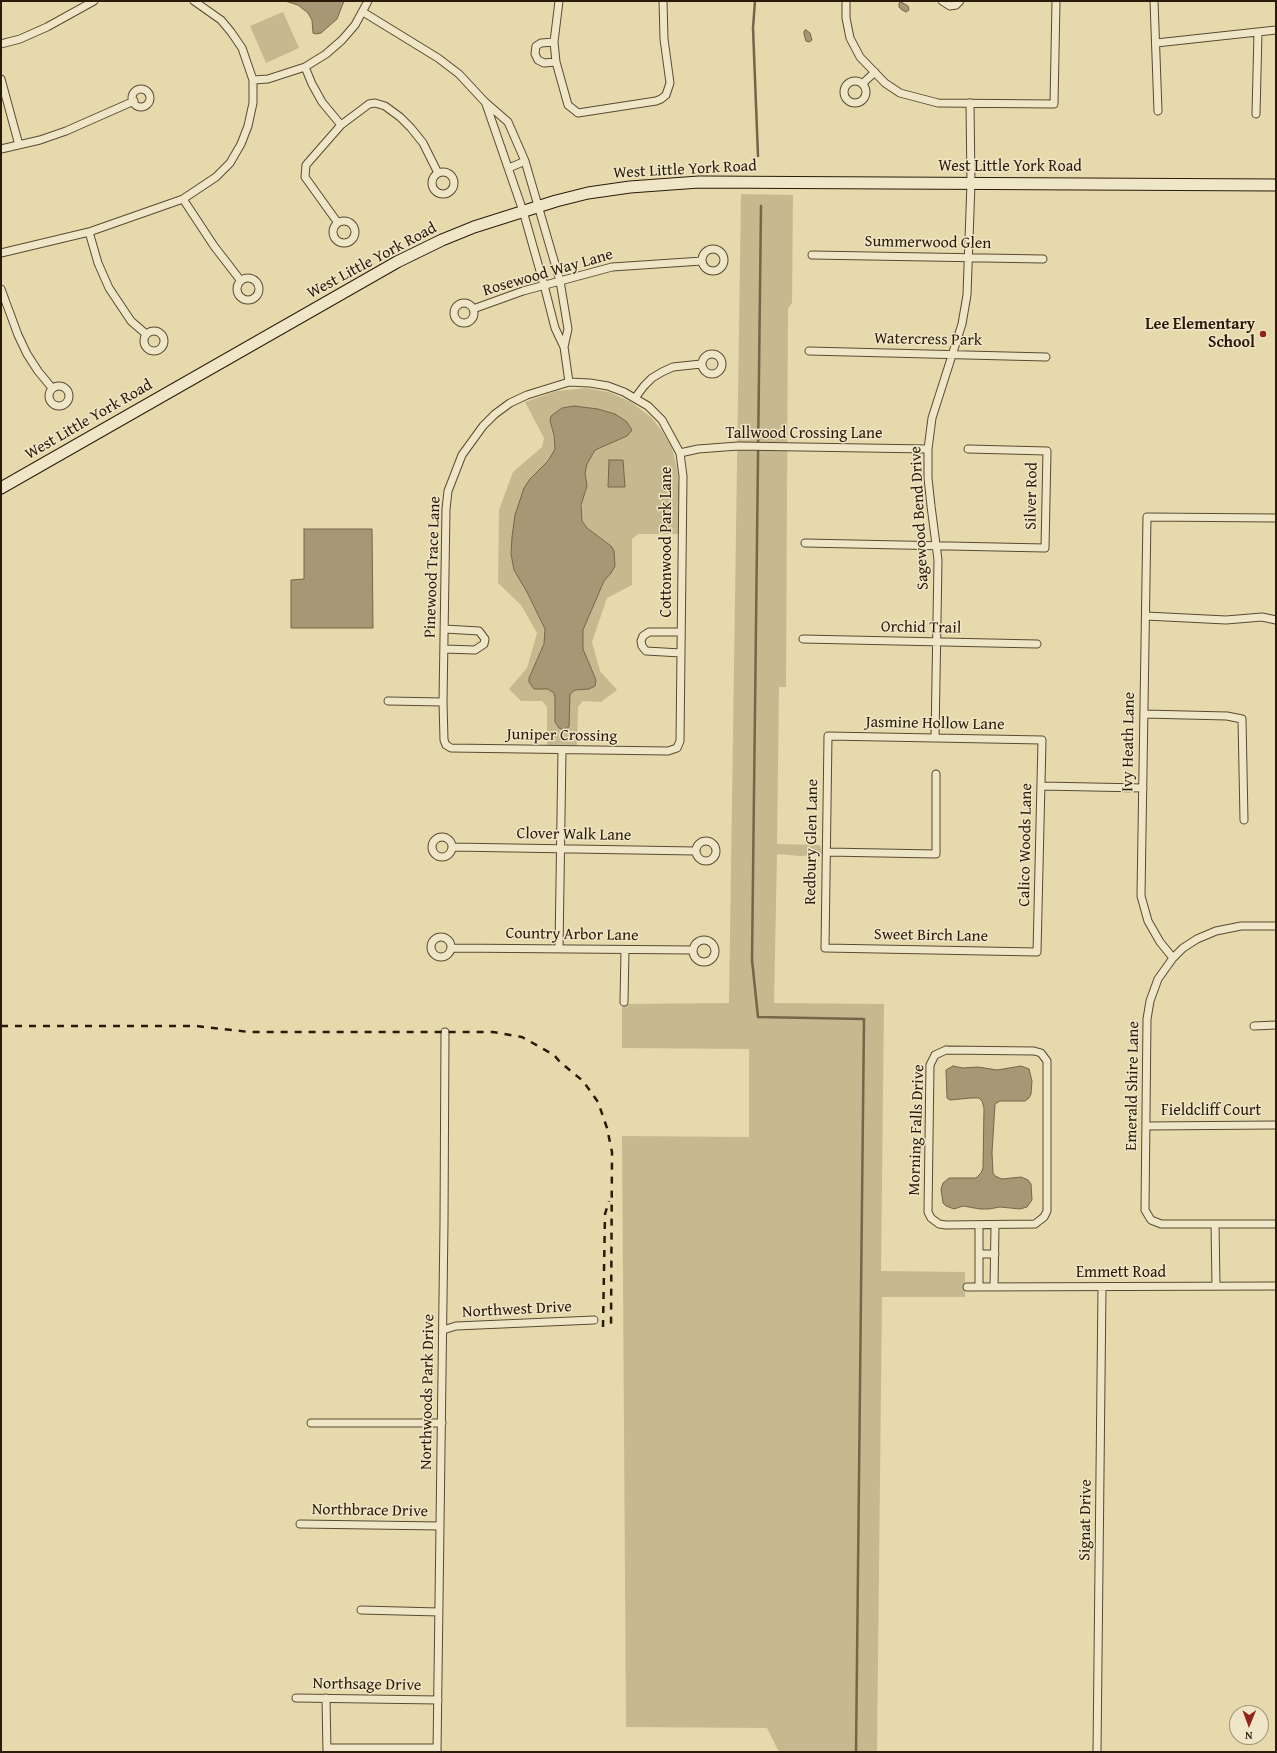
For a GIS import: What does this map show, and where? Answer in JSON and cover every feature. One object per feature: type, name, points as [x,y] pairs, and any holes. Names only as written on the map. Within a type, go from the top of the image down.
[{"type":"main road","name":"West Little York Road","points":[[1,488],[397,262],[442,240],[481,225],[538,206],[582,195],[608,190],[699,182],[1276,185]]},
{"type":"street","points":[[1,44],[20,39],[47,27],[94,1]]},
{"type":"street","points":[[1,253],[89,232],[183,199],[216,177],[230,163],[241,144],[248,126],[253,103],[253,80],[242,48],[231,32],[221,20],[194,1]]},
{"type":"street","points":[[253,80],[268,79],[305,67],[326,54],[342,40],[363,12],[368,1]]},
{"type":"street","points":[[560,1],[554,42],[556,62],[568,105],[578,114],[656,102],[662,100],[666,95],[670,83],[664,39],[663,1]]},
{"type":"street","points":[[846,1],[846,18],[850,38],[860,57],[885,82],[900,93],[938,103],[970,104],[1054,104],[1056,1]]},
{"type":"street","points":[[942,1],[950,6],[956,5],[960,1]]},
{"type":"street","points":[[1154,1],[1158,111]]},
{"type":"street","points":[[363,12],[443,62],[459,74],[485,102],[508,122],[525,161],[560,281],[568,329],[564,347]]},
{"type":"street","points":[[1156,43],[1276,30]]},
{"type":"street","points":[[1256,114],[1258,32]]},
{"type":"street","points":[[554,42],[541,43],[536,46],[536,54],[538,60],[544,63],[556,62]]},
{"type":"street","points":[[305,67],[322,102],[341,126]]},
{"type":"street","points":[[862,84],[875,72]]},
{"type":"street","points":[[1,79],[19,145]]},
{"type":"street","points":[[1,149],[66,131],[134,101]]},
{"type":"street","points":[[485,102],[523,211],[555,328],[564,347],[570,382]]},
{"type":"street","points":[[338,223],[305,177],[306,165],[341,126],[369,104],[375,103],[385,106],[400,117],[411,128],[423,143],[438,173]]},
{"type":"street","name":"Sagewood Bend Drive","points":[[935,738],[938,560],[929,492],[928,449],[932,418],[962,324],[967,295],[969,258],[970,104]]},
{"type":"street","points":[[508,168],[525,161]]},
{"type":"street","points":[[183,199],[214,246],[241,281]]},
{"type":"street","points":[[89,232],[98,264],[109,288],[131,321],[146,334]]},
{"type":"street","name":"Summerwood Glen","points":[[812,255],[1042,260]]},
{"type":"street","name":"Rosewood Way Lane","points":[[473,309],[523,291],[612,267],[702,261]]},
{"type":"street","points":[[1,289],[6,305],[27,354],[38,371],[52,388]]},
{"type":"street","name":"Watercress Park","points":[[809,351],[1046,356]]},
{"type":"street","points":[[635,398],[652,378],[673,366],[702,364]]},
{"type":"street","name":"Cottonwood Park Lane","points":[[570,382],[608,386],[635,398],[648,406],[662,420],[680,452],[683,476],[680,741],[677,748]]},
{"type":"street","name":"Pinewood Trace Lane","points":[[446,744],[444,740],[443,702],[446,509],[448,491],[462,455],[483,426],[510,403],[543,389],[570,382]]},
{"type":"street","name":"Tallwood Crossing Lane","points":[[680,452],[738,446],[928,449]]},
{"type":"street","name":"Silver Rod","points":[[937,546],[1045,548],[1047,452],[968,449]]},
{"type":"street","name":"Ivy Heath Lane","points":[[1173,958],[1160,942],[1148,921],[1141,896],[1147,517],[1276,518]]},
{"type":"street","points":[[805,543],[937,546]]},
{"type":"street","points":[[1146,616],[1226,620],[1262,617],[1276,620]]},
{"type":"street","points":[[444,650],[475,650],[484,644],[484,639],[479,631],[445,629]]},
{"type":"street","points":[[681,632],[649,632],[643,636],[641,641],[642,646],[646,651],[681,653]]},
{"type":"street","name":"Orchid Trail","points":[[803,639],[1037,644]]},
{"type":"street","points":[[388,701],[443,702]]},
{"type":"street","points":[[1144,714],[1226,716],[1242,720],[1244,820]]},
{"type":"street","name":"Jasmine Hollow Lane","points":[[828,736],[1042,740]]},
{"type":"street","name":"Redbury Glen Lane","points":[[825,948],[828,736]]},
{"type":"street","name":"Calico Woods Lane","points":[[1037,952],[1042,740]]},
{"type":"street","name":"Juniper Crossing","points":[[446,744],[451,748],[562,750],[668,751],[677,748]]},
{"type":"street","points":[[559,949],[562,750]]},
{"type":"street","points":[[827,852],[936,854],[936,774]]},
{"type":"street","points":[[1041,786],[1143,788]]},
{"type":"street","name":"Clover Walk Lane","points":[[452,847],[695,851]]},
{"type":"street","name":"Emerald Shire Lane","points":[[1216,1224],[1161,1224],[1151,1220],[1145,1210],[1147,1019],[1150,1001],[1158,979],[1173,958],[1183,948],[1197,939],[1216,931],[1241,926],[1276,926]]},
{"type":"street","name":"Country Arbor Lane","points":[[451,948],[693,950]]},
{"type":"street","name":"Sweet Birch Lane","points":[[825,948],[1037,952]]},
{"type":"street","points":[[624,1002],[625,950]]},
{"type":"street","points":[[1254,1026],[1276,1025]]},
{"type":"street","name":"Northwoods Park Drive","points":[[437,1750],[442,1422],[445,1032]]},
{"type":"street","name":"Morning Falls Drive","points":[[979,1225],[946,1225],[935,1221],[928,1212],[930,1064],[932,1059],[939,1052],[946,1050],[1034,1051],[1045,1057],[1048,1066],[1047,1211],[1040,1221],[1029,1226],[995,1226]]},
{"type":"street","name":"Fieldcliff Court","points":[[1146,1126],[1276,1125]]},
{"type":"street","points":[[1216,1286],[1216,1224],[1276,1224]]},
{"type":"street","points":[[979,1287],[979,1225],[995,1226],[994,1287]]},
{"type":"street","points":[[979,1254],[995,1254]]},
{"type":"street","name":"Emmett Road","points":[[967,1287],[1276,1286]]},
{"type":"street","name":"Signat Drive","points":[[1097,1752],[1102,1287]]},
{"type":"street","name":"Northwest Drive","points":[[443,1330],[456,1326],[594,1320]]},
{"type":"street","points":[[311,1423],[442,1422]]},
{"type":"street","name":"Northbrace Drive","points":[[300,1524],[440,1526]]},
{"type":"street","points":[[361,1610],[439,1612]]},
{"type":"street","name":"Northsage Drive","points":[[296,1698],[438,1700]]},
{"type":"street","points":[[326,1698],[327,1750],[437,1750]]},
{"type":"shaded area","points":[[285,1],[344,1],[337,19],[321,33],[316,34],[313,33],[312,20],[308,13],[298,5]]},
{"type":"shaded area","points":[[901,2],[908,6],[909,10],[906,12],[899,7],[899,3]]},
{"type":"shaded area","points":[[283,12],[299,48],[266,63],[250,26]]},
{"type":"shaded area","points":[[806,30],[810,33],[812,40],[809,42],[806,41],[804,34],[804,31]]},
{"type":"shaded area","points":[[741,194],[793,195],[792,303],[788,308],[786,687],[779,687],[777,844],[820,845],[822,854],[800,856],[777,854],[774,1003],[884,1004],[881,1271],[965,1272],[965,1297],[882,1297],[877,1752],[779,1752],[767,1728],[626,1727],[622,1136],[749,1137],[749,1049],[622,1048],[622,1004],[729,1003]]},
{"type":"shaded area","points":[[585,388],[609,392],[631,402],[651,417],[662,431],[672,448],[679,485],[678,534],[638,534],[632,539],[632,585],[607,598],[592,642],[600,671],[617,690],[601,702],[583,701],[578,707],[577,747],[547,746],[547,707],[542,701],[521,701],[509,689],[527,668],[537,633],[521,605],[498,583],[499,510],[513,472],[542,447],[544,438],[525,402],[557,391]],"holes":[[[574,406],[606,411],[627,422],[631,428],[627,436],[595,450],[587,464],[585,473],[587,486],[582,497],[582,521],[587,528],[611,546],[611,573],[604,581],[583,630],[582,636],[583,649],[596,680],[589,689],[575,690],[570,694],[555,722],[554,693],[548,689],[534,689],[529,678],[544,644],[545,629],[527,592],[514,570],[511,554],[548,461],[555,449],[554,435],[550,421],[562,408]]]},
{"type":"shaded area","points":[[574,406],[598,409],[615,414],[627,422],[632,430],[627,436],[595,450],[587,464],[585,473],[587,486],[581,505],[582,521],[587,528],[611,546],[614,551],[615,566],[604,581],[583,630],[583,649],[596,680],[595,686],[589,689],[575,690],[570,694],[569,727],[563,730],[559,728],[555,722],[554,693],[548,689],[534,689],[529,682],[529,678],[544,644],[545,629],[527,592],[514,570],[511,554],[515,515],[524,488],[530,479],[548,461],[555,449],[554,435],[550,421],[551,416],[562,408]]},
{"type":"shaded area","points":[[609,460],[623,460],[625,487],[608,487]]},
{"type":"shaded area","points":[[304,529],[372,529],[373,628],[291,628],[291,580],[304,579]]},
{"type":"shaded area","points":[[953,1066],[963,1068],[978,1067],[997,1070],[1021,1066],[1029,1069],[1032,1081],[1031,1094],[1029,1098],[1025,1101],[1000,1101],[995,1104],[992,1153],[993,1173],[995,1176],[1002,1179],[1021,1177],[1028,1180],[1031,1184],[1032,1200],[1027,1207],[1020,1209],[1000,1207],[980,1209],[963,1206],[954,1209],[943,1203],[941,1189],[943,1183],[949,1178],[976,1178],[981,1173],[983,1168],[984,1108],[982,1101],[979,1098],[950,1100],[947,1098],[946,1070]]},
{"type":"waterway","points":[[755,1],[753,28],[758,156]]},
{"type":"waterway","points":[[761,206],[752,960],[758,1017],[864,1019],[856,1752]]},
{"type":"railway","points":[[1,1026],[196,1026],[249,1032],[493,1032],[522,1037],[554,1055],[560,1062],[583,1081],[598,1102],[607,1128],[612,1152],[611,1327]]},
{"type":"railway","points":[[603,1327],[605,1214],[609,1201]]},
{"type":"place","name":"Lee Elementary School","points":[[1263,334]]}]
